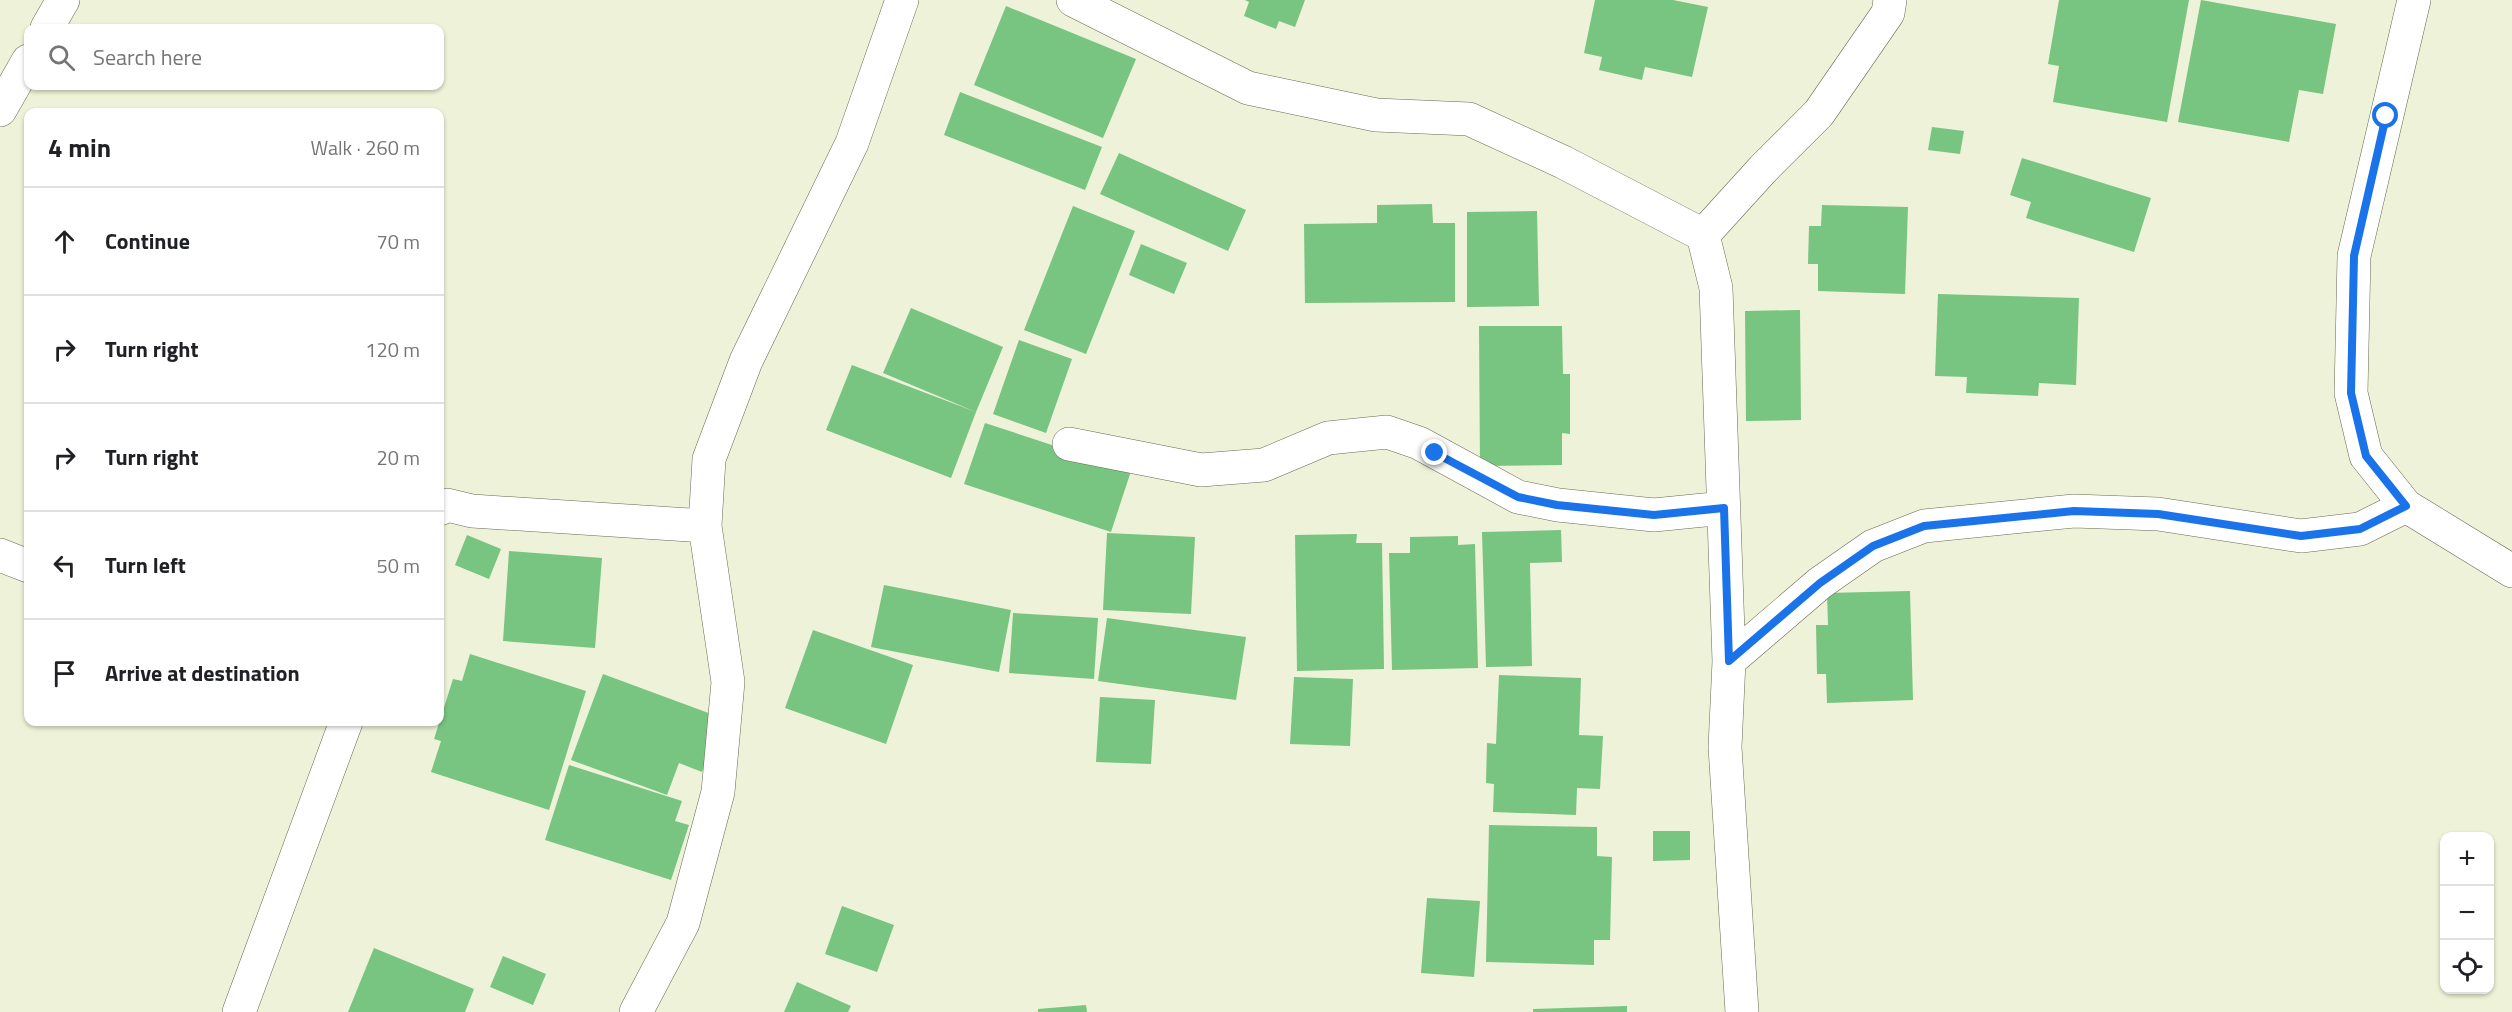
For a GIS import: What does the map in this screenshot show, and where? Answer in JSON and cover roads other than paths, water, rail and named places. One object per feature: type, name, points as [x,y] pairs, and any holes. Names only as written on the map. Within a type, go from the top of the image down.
[{"type":"street","points":[[49,24],[63,0]]},
{"type":"street","points":[[636,1012],[683,922],[718,792],[728,682],[705,526],[709,459],[746,361],[852,143],[902,0]]},
{"type":"street","points":[[1073,0],[1248,88],[1376,115],[1469,119],[1563,162],[1703,235],[1716,288],[1729,661],[1725,747],[1742,1012]]},
{"type":"street","points":[[1703,235],[1763,169],[1819,113],[1888,13],[1890,0]]},
{"type":"street","points":[[2414,0],[2354,256],[2351,393],[2366,456],[2406,506],[2512,572]]},
{"type":"street","points":[[0,110],[24,68]]},
{"type":"street","points":[[1069,444],[1201,470],[1264,465],[1328,438],[1387,432],[1419,443],[1518,497],[1557,505],[1654,515],[1724,508]]},
{"type":"street","points":[[444,507],[447,505],[472,511],[705,526]]},
{"type":"street","points":[[1729,661],[1820,583],[1873,546],[1924,526],[2074,511],[2158,514],[2301,536],[2360,529],[2406,506]]},
{"type":"street","points":[[0,555],[24,564]]},
{"type":"street","points":[[239,1012],[345,726]]}]
